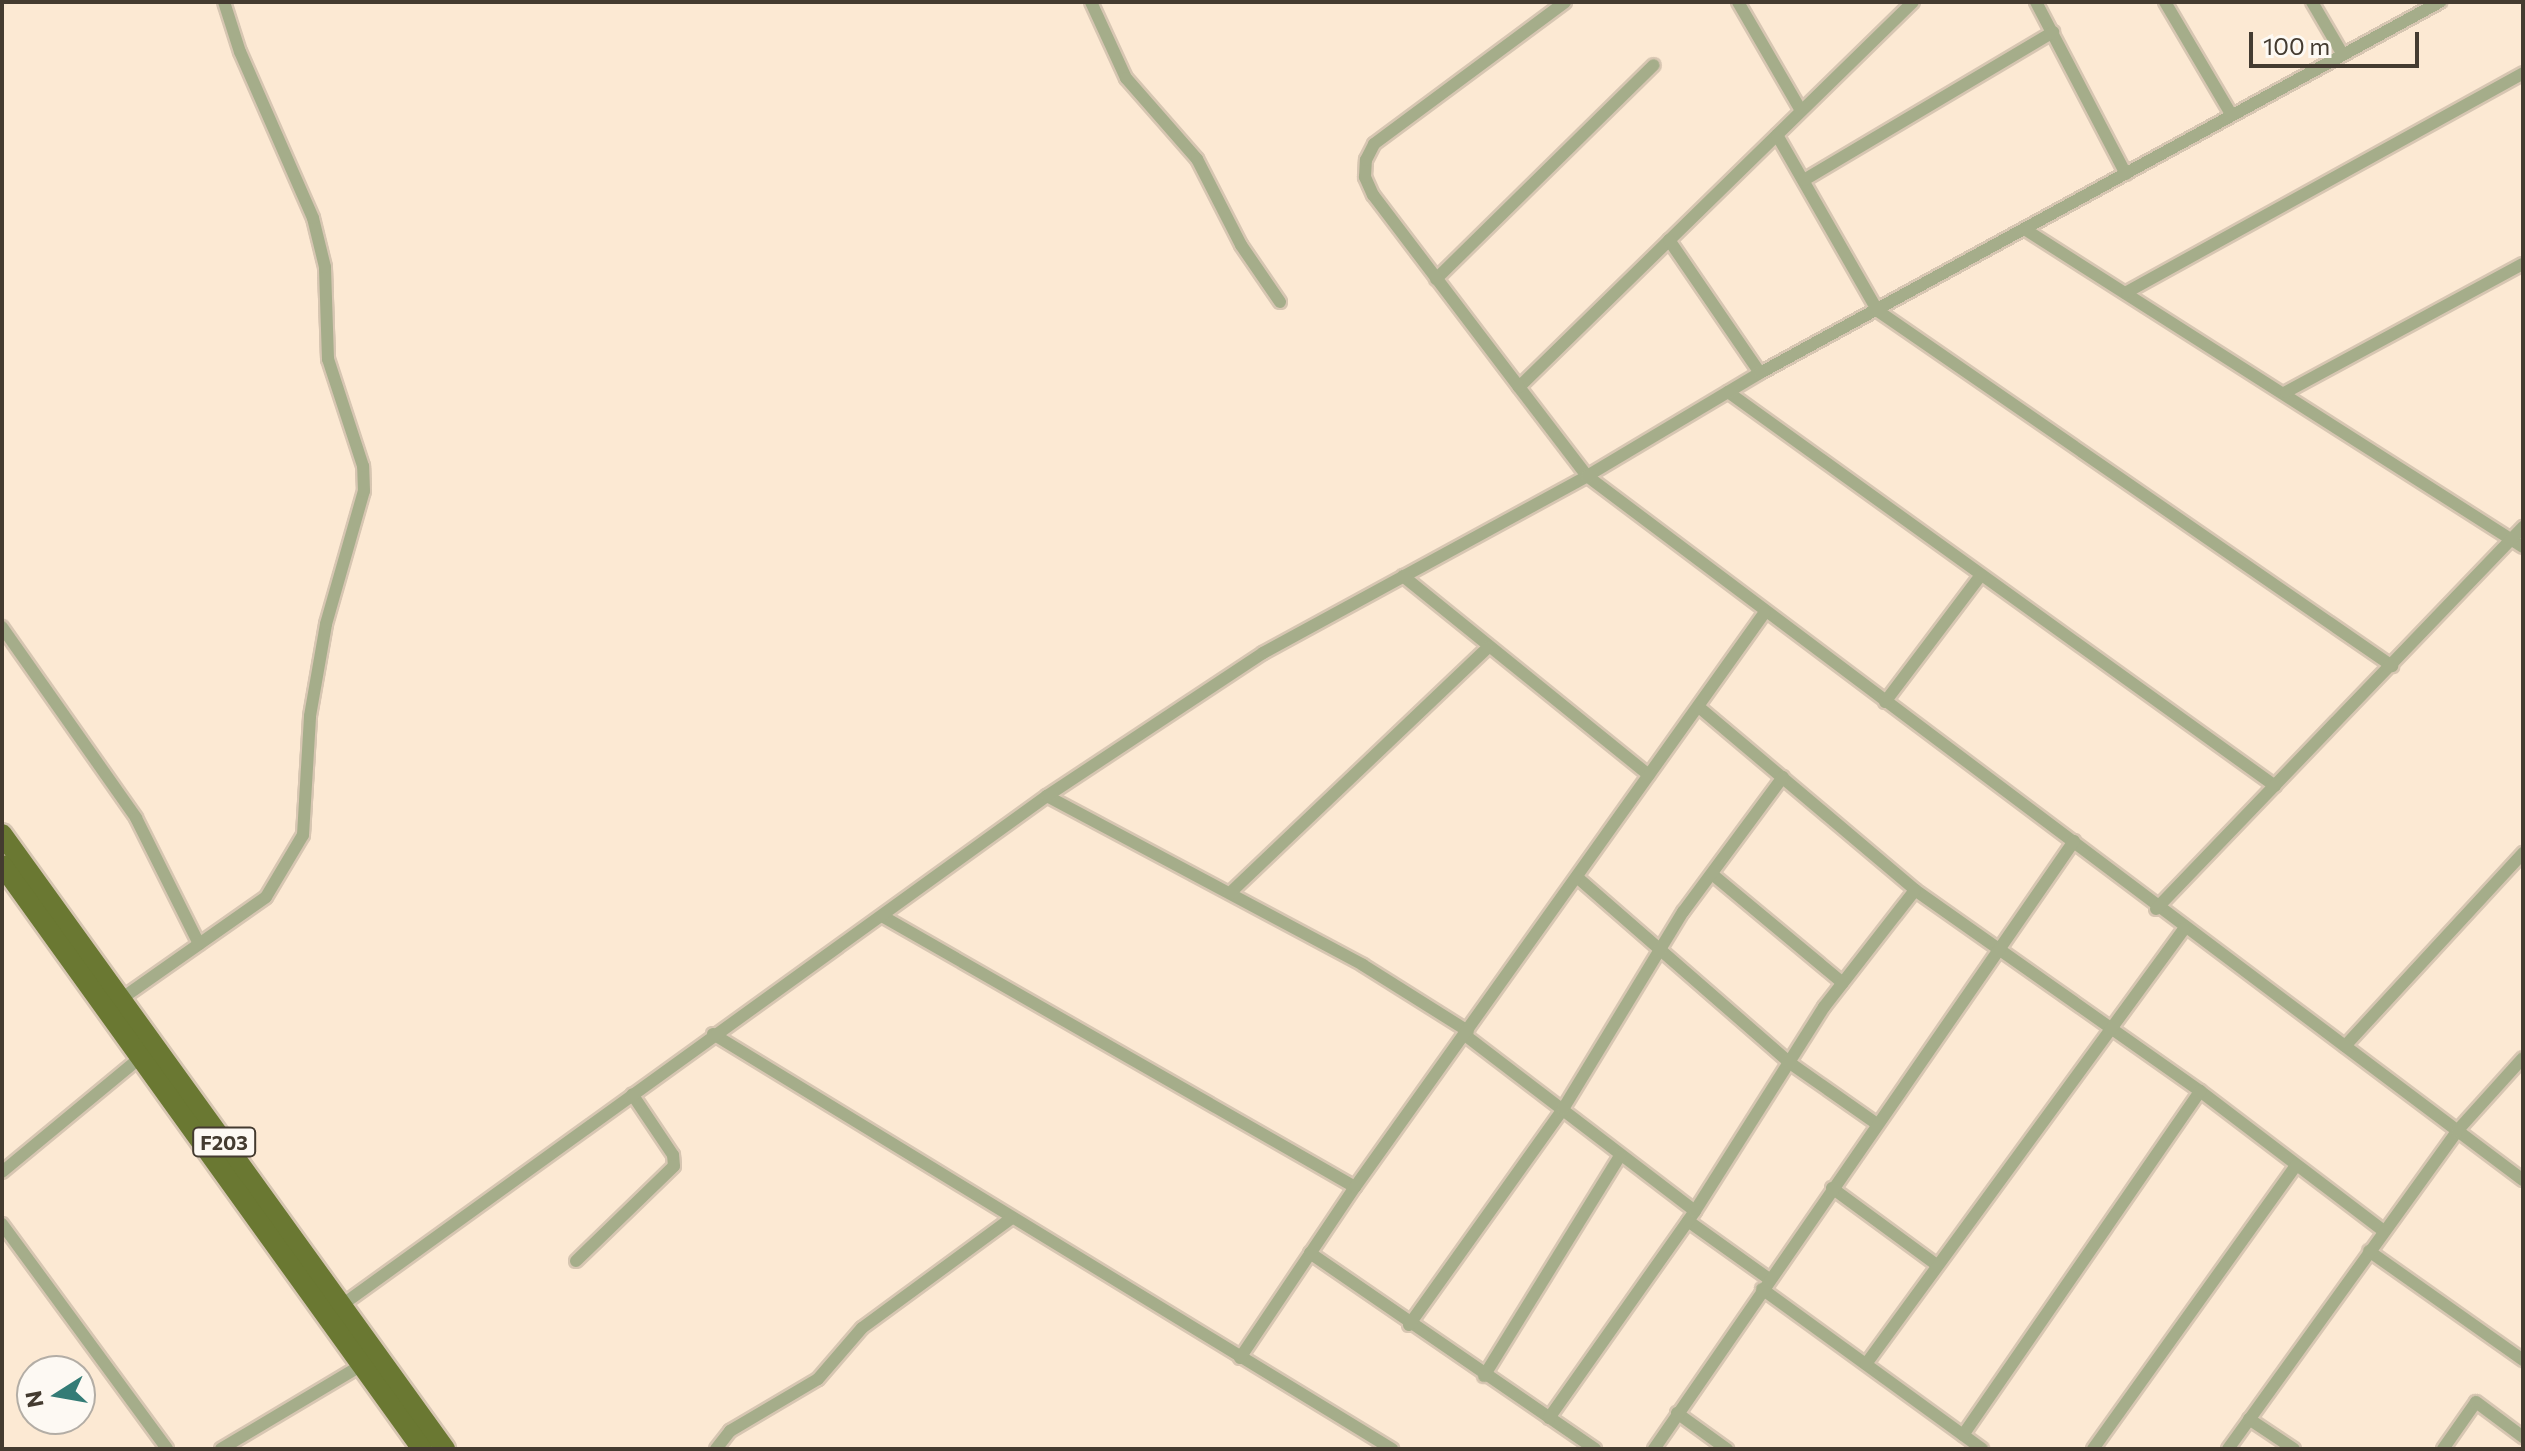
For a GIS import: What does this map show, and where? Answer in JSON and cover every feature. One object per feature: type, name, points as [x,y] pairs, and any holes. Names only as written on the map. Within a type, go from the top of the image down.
[{"type":"main road","name":"F203","points":[[2,834],[445,1449]]},
{"type":"main road","name":"F203","points":[[2,865],[422,1449]]},
{"type":"street","points":[[121,999],[266,897],[303,835],[310,716],[326,624],[364,491],[363,466],[328,359],[325,267],[313,218],[240,52],[224,2]]},
{"type":"street","points":[[1091,2],[1126,78],[1197,159],[1241,245],[1280,302]]},
{"type":"street","points":[[1565,2],[1374,144],[1366,160],[1365,177],[1373,195],[1587,476],[2074,841],[2156,909],[2523,1180]]},
{"type":"street","points":[[1738,2],[1800,109]]},
{"type":"street","points":[[1519,387],[1800,109],[1913,2]]},
{"type":"street","points":[[2036,2],[2126,174]]},
{"type":"street","points":[[2165,2],[2231,114]]},
{"type":"street","points":[[2312,2],[2343,55]]},
{"type":"street","points":[[342,1305],[713,1034],[1047,796],[1263,653],[1587,476],[1760,373],[2440,2]]},
{"type":"street","points":[[1804,180],[2053,32]]},
{"type":"street","points":[[1436,279],[1654,65]]},
{"type":"street","points":[[2127,292],[2523,73]]},
{"type":"street","points":[[1777,135],[1878,311],[2392,666]]},
{"type":"street","points":[[2026,230],[2286,392],[2518,544]]},
{"type":"street","points":[[1669,240],[1760,373]]},
{"type":"street","points":[[2286,392],[2523,264]]},
{"type":"street","points":[[1728,392],[2275,786]]},
{"type":"street","points":[[2156,909],[2392,666],[2518,544],[2523,527]]},
{"type":"street","points":[[1885,702],[1981,575]]},
{"type":"street","points":[[1403,576],[1487,648],[1649,775]]},
{"type":"street","points":[[1240,1358],[1355,1187],[1700,708],[1765,612]]},
{"type":"street","points":[[2,627],[136,818],[199,944]]},
{"type":"street","points":[[1230,893],[1487,648]]},
{"type":"street","points":[[1700,708],[1915,890],[2200,1091],[2384,1231]]},
{"type":"street","points":[[1409,1325],[1563,1109],[1712,874],[1783,777]]},
{"type":"street","points":[[1047,796],[1363,965],[1467,1033],[1620,1156],[1765,1284],[1866,1364],[1982,1449]]},
{"type":"street","points":[[1654,1449],[1765,1284],[2074,841]]},
{"type":"street","points":[[2345,1046],[2523,853]]},
{"type":"street","points":[[1712,874],[1843,983]]},
{"type":"street","points":[[1578,878],[1790,1063],[1877,1124]]},
{"type":"street","points":[[1549,1418],[1691,1216],[1843,983],[1915,890]]},
{"type":"street","points":[[882,916],[1355,1187]]},
{"type":"street","points":[[1866,1364],[2108,1027],[2184,929]]},
{"type":"street","points":[[713,1034],[1392,1449]]},
{"type":"street","points":[[2,1172],[140,1058]]},
{"type":"street","points":[[2228,1449],[2457,1131],[2523,1058]]},
{"type":"street","points":[[1963,1435],[2200,1091]]},
{"type":"street","points":[[576,1261],[674,1166],[673,1155],[632,1094]]},
{"type":"street","points":[[1484,1376],[1620,1156]]},
{"type":"street","points":[[2093,1449],[2296,1165]]},
{"type":"street","points":[[1832,1188],[1937,1265]]},
{"type":"street","points":[[716,1449],[730,1431],[818,1379],[862,1328],[1012,1218]]},
{"type":"street","points":[[2,1224],[167,1449]]},
{"type":"street","points":[[2369,1251],[2523,1360]]},
{"type":"street","points":[[1310,1253],[1409,1325],[1595,1449]]},
{"type":"street","points":[[221,1449],[362,1365]]},
{"type":"street","points":[[2443,1449],[2476,1402],[2523,1437]]},
{"type":"street","points":[[1677,1413],[1727,1449]]},
{"type":"street","points":[[2249,1419],[2294,1449]]}]
